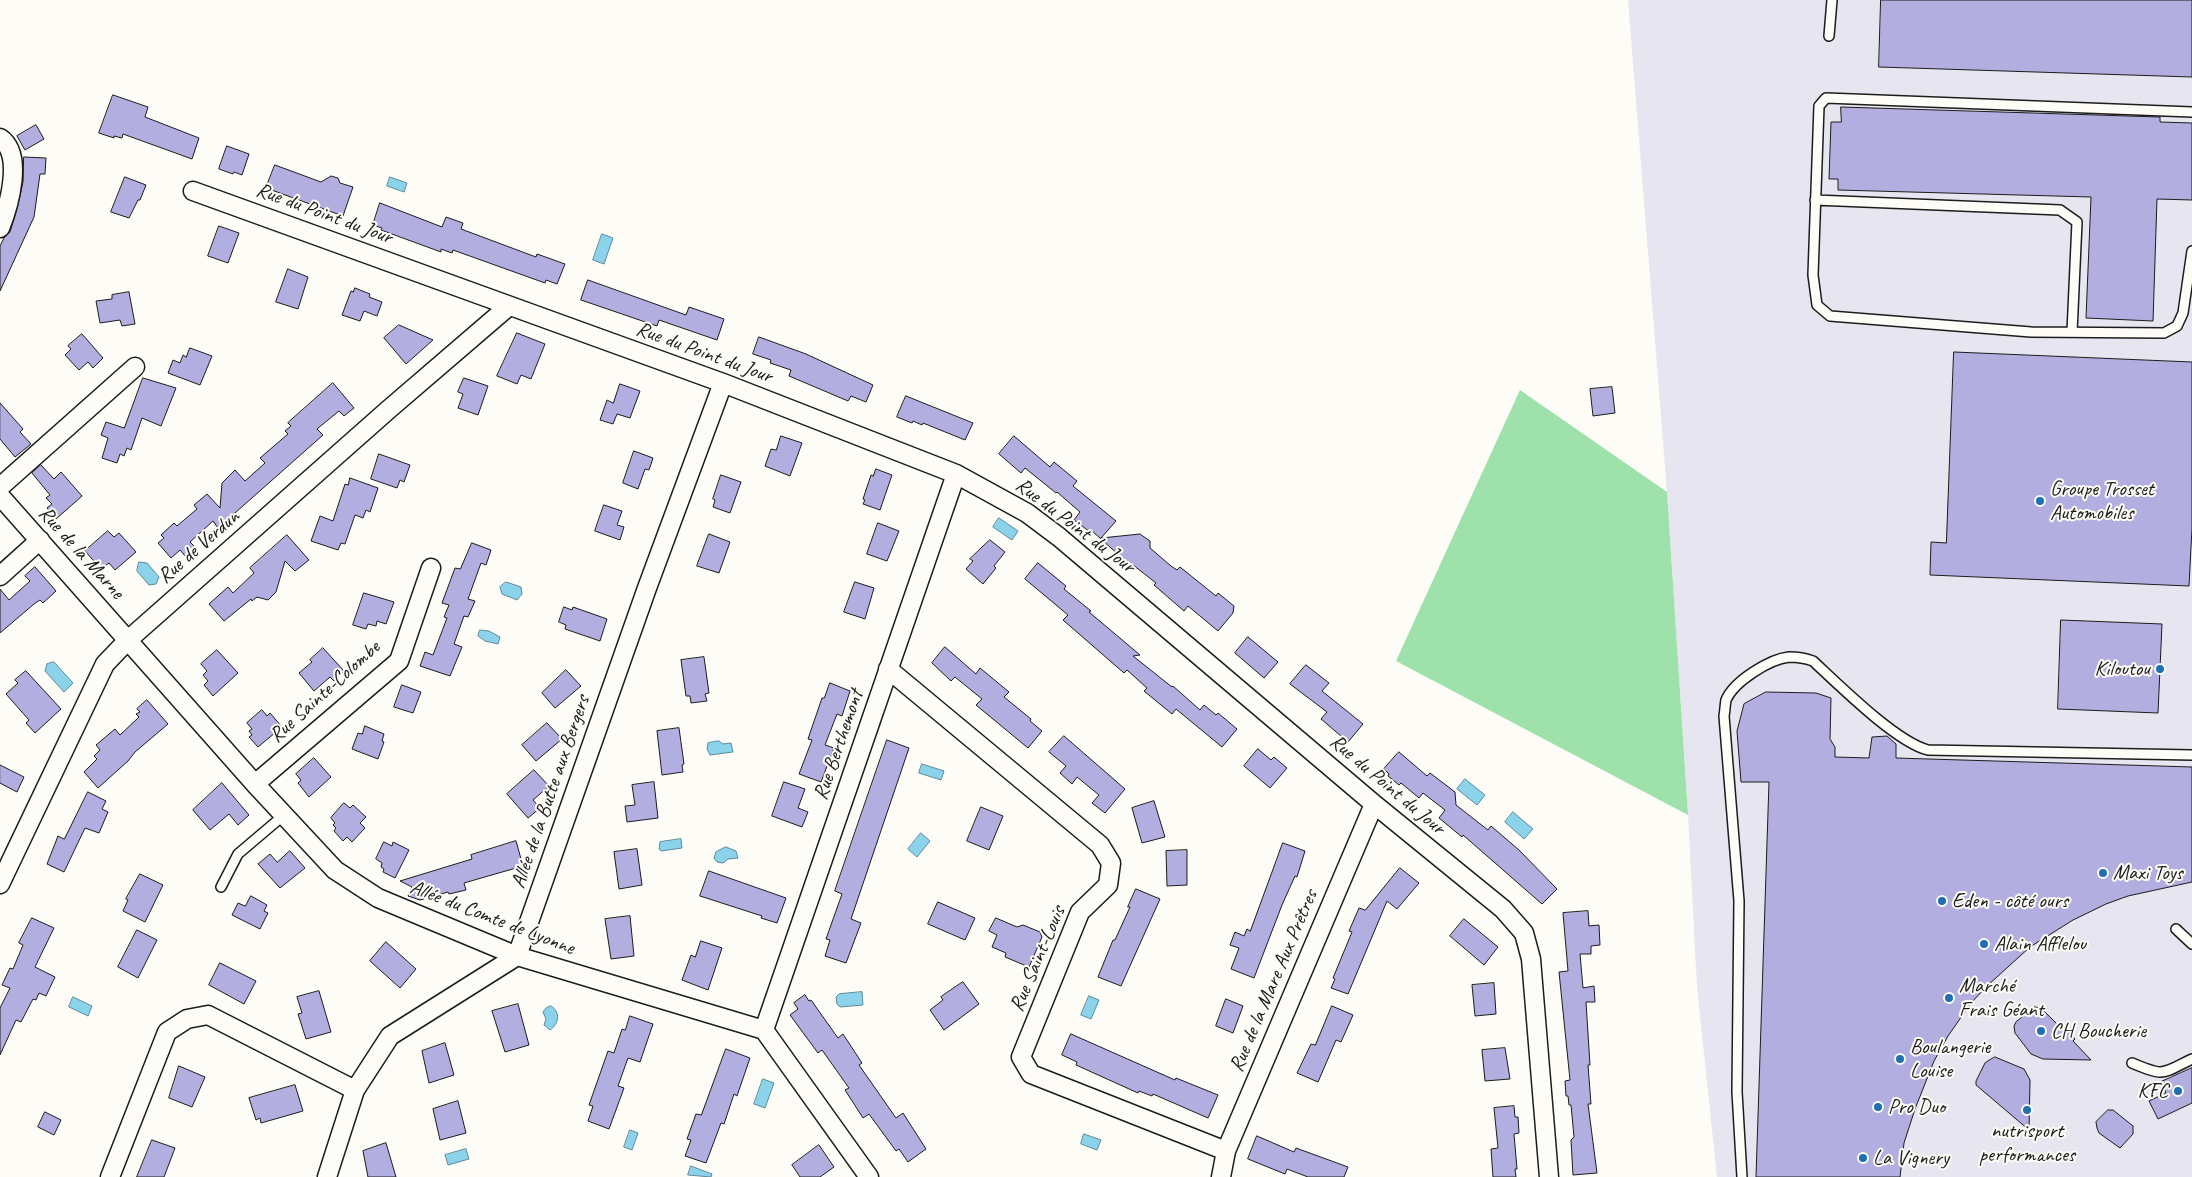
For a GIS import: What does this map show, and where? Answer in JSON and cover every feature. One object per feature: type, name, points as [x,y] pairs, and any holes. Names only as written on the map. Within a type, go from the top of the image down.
[{"type":"street","points":[[0,138],[10,149],[13,160],[8,209],[0,228]]},
{"type":"street","name":"Rue du Point du Jour","points":[[193,191],[723,383],[956,474],[1027,513],[1059,537],[1374,804],[1503,909],[1524,934],[1531,959],[1549,1177]]},
{"type":"street","name":"Rue de Verdun","points":[[0,884],[106,664],[128,640],[388,410],[510,306]]},
{"type":"street","points":[[0,487],[135,367]]},
{"type":"street","name":"Allée de la Butte aux Bergers","points":[[518,956],[647,588],[723,383]]},
{"type":"street","name":"Rue Berthemont","points":[[764,1030],[956,474]]},
{"type":"street","name":"Rue de la Marne","points":[[0,496],[128,640]]},
{"type":"street","points":[[0,576],[40,540]]},
{"type":"street","name":"Rue Sainte-Colombe","points":[[255,784],[399,661],[431,568]]},
{"type":"street","name":"Allée du Comte de Lyonne","points":[[128,640],[255,784],[335,870],[378,898],[518,956],[764,1030]]},
{"type":"street","name":"Rue Saint-Louis","points":[[888,669],[1100,845],[1111,863],[1108,885],[1080,912],[1021,1057],[1031,1074],[1226,1151]]},
{"type":"street","name":"Rue de la Mare Aux Prêtres","points":[[1222,1177],[1226,1151],[1374,804]]},
{"type":"street","points":[[327,1177],[355,1090],[390,1036],[518,956]]},
{"type":"street","points":[[110,1177],[167,1032],[187,1019],[208,1015],[355,1090]]},
{"type":"street","points":[[764,1030],[869,1177]]},
{"type":"lane","points":[[1829,36],[1832,0]]},
{"type":"lane","points":[[2192,112],[1826,98],[1819,106],[1813,275],[1817,305],[1830,316],[2031,332],[2164,334],[2177,326],[2183,313],[2192,251]]},
{"type":"lane","points":[[1815,200],[2060,210],[2077,222],[2072,332]]},
{"type":"lane","points":[[1742,1177],[1737,1092],[1739,901],[1724,716],[1726,700],[1736,686],[1750,674],[1771,663],[1788,657],[1801,657],[1812,661],[1909,744],[1928,750],[2192,755]]},
{"type":"lane","points":[[221,887],[238,854],[284,815]]},
{"type":"lane","points":[[2176,929],[2192,944]]},
{"type":"lane","points":[[2132,1063],[2162,1074],[2192,1059]]},
{"type":"shaded area","points":[[1628,0],[2192,0],[2192,1177],[1717,1177],[1697,987],[1667,492]]},
{"type":"green space","points":[[1520,390],[1667,492],[1688,815],[1396,661]]},
{"type":"water","points":[[390,177],[407,183],[404,192],[387,186]]},
{"type":"water","points":[[602,234],[613,238],[604,264],[593,260]]},
{"type":"water","points":[[999,518],[1018,531],[1012,540],[993,527]]},
{"type":"water","points":[[139,562],[147,563],[159,577],[156,584],[149,585],[137,571]]},
{"type":"water","points":[[506,582],[521,587],[522,594],[517,600],[502,594],[500,587]]},
{"type":"water","points":[[480,630],[489,631],[500,637],[498,644],[485,641],[478,636]]},
{"type":"water","points":[[54,662],[73,683],[64,692],[45,671],[47,664]]},
{"type":"water","points":[[719,741],[723,744],[731,743],[733,752],[710,755],[707,749],[708,743]]},
{"type":"water","points":[[922,764],[944,771],[941,780],[919,773]]},
{"type":"water","points":[[1465,779],[1485,795],[1477,805],[1457,789]]},
{"type":"water","points":[[1513,812],[1533,829],[1524,839],[1505,822]]},
{"type":"water","points":[[921,833],[930,841],[917,857],[908,849]]},
{"type":"water","points":[[681,839],[682,848],[661,851],[659,849],[660,842]]},
{"type":"water","points":[[726,847],[736,851],[738,858],[728,859],[723,863],[717,862],[714,858],[716,852]]},
{"type":"water","points":[[862,992],[863,1005],[840,1007],[837,1004],[836,997],[839,994]]},
{"type":"water","points":[[1089,996],[1099,1000],[1091,1019],[1081,1015]]},
{"type":"water","points":[[73,997],[92,1006],[88,1016],[69,1007]]},
{"type":"water","points":[[551,1006],[556,1011],[558,1018],[550,1030],[544,1025],[546,1019],[543,1012]]},
{"type":"water","points":[[763,1079],[774,1083],[765,1108],[754,1104]]},
{"type":"water","points":[[630,1130],[638,1133],[632,1150],[624,1147]]},
{"type":"water","points":[[1084,1134],[1101,1140],[1097,1150],[1081,1144]]},
{"type":"water","points":[[466,1149],[469,1159],[448,1165],[445,1155]]},
{"type":"water","points":[[691,1166],[712,1174],[711,1177],[688,1175]]},
{"type":"building","points":[[1881,0],[2192,0],[2192,77],[1879,67]]},
{"type":"building","points":[[113,95],[148,107],[145,117],[199,138],[192,159],[123,134],[122,138],[114,136],[114,138],[99,133]]},
{"type":"building","points":[[1841,107],[2160,117],[2160,122],[2192,123],[2192,200],[2157,199],[2153,321],[2086,318],[2091,197],[1838,190],[1838,179],[1829,179],[1831,122],[1841,122]]},
{"type":"building","points":[[36,125],[44,139],[25,150],[17,136]]},
{"type":"building","points":[[227,146],[249,154],[242,175],[219,169]]},
{"type":"building","points":[[24,157],[46,158],[45,174],[40,174],[34,217],[0,291],[0,246],[10,232],[17,209],[23,182]]},
{"type":"building","points":[[275,165],[321,182],[331,176],[338,178],[340,183],[353,187],[343,216],[266,188]]},
{"type":"building","points":[[125,177],[146,185],[140,200],[138,200],[129,218],[111,212]]},
{"type":"building","points":[[380,203],[442,227],[446,217],[463,223],[461,229],[536,257],[537,254],[565,264],[557,284],[546,280],[545,283],[453,250],[452,253],[441,249],[441,252],[381,230],[382,228],[373,225]]},
{"type":"building","points":[[219,226],[239,233],[228,263],[208,256]]},
{"type":"building","points":[[288,269],[308,277],[298,309],[276,302]]},
{"type":"building","points":[[588,280],[686,315],[689,307],[724,319],[717,340],[659,320],[657,326],[581,300]]},
{"type":"building","points":[[355,288],[370,294],[369,297],[382,302],[377,316],[364,311],[360,321],[342,315],[351,291],[353,292]]},
{"type":"building","points":[[129,292],[135,324],[122,326],[120,320],[100,323],[96,301],[112,299],[112,295]]},
{"type":"building","points":[[399,325],[433,340],[406,364],[384,338]]},
{"type":"building","points":[[517,333],[545,344],[531,379],[521,375],[517,384],[497,376]]},
{"type":"building","points":[[82,334],[103,358],[93,368],[88,362],[79,370],[65,355],[71,349],[68,346]]},
{"type":"building","points":[[759,337],[806,354],[873,385],[866,402],[851,396],[848,401],[789,376],[791,370],[770,363],[771,360],[753,354]]},
{"type":"building","points":[[190,348],[212,356],[200,385],[168,373],[173,360],[180,363],[183,355],[186,357]]},
{"type":"building","name":"Groupe Trosset Automobiles","points":[[1954,352],[2192,362],[2192,528],[2189,586],[1930,575],[1931,542],[1946,543]]},
{"type":"building","points":[[143,378],[176,388],[161,426],[142,418],[131,450],[127,448],[124,456],[120,454],[117,463],[102,458],[108,438],[101,435],[106,422],[124,428]]},
{"type":"building","points":[[464,378],[488,386],[478,415],[458,408],[463,394],[458,392]]},
{"type":"building","points":[[333,383],[354,408],[344,416],[339,411],[317,429],[323,435],[218,528],[213,521],[190,542],[195,547],[185,556],[180,550],[171,558],[158,543],[164,538],[161,535],[174,523],[177,526],[197,509],[194,505],[207,494],[220,508],[222,483],[235,470],[245,481],[265,463],[260,458],[288,434],[285,431],[291,426],[288,423]]},
{"type":"building","points":[[620,384],[640,391],[630,418],[617,414],[613,424],[600,420],[607,400],[613,403]]},
{"type":"building","points":[[1612,387],[1615,413],[1593,416],[1590,389]]},
{"type":"building","points":[[906,396],[973,423],[965,440],[923,423],[922,425],[913,421],[912,423],[897,417]]},
{"type":"building","points":[[0,403],[23,429],[20,432],[31,444],[15,457],[0,439]]},
{"type":"building","points":[[781,436],[802,443],[790,476],[765,466],[771,449],[776,450]]},
{"type":"building","points":[[1014,436],[1050,467],[1054,462],[1077,481],[1073,486],[1116,521],[1101,538],[1140,534],[1150,541],[1150,548],[1171,566],[1177,570],[1180,567],[1216,596],[1218,593],[1234,606],[1233,613],[1218,631],[1188,606],[1184,611],[1154,585],[1156,583],[1133,565],[1132,567],[1091,530],[1090,532],[1074,520],[1080,512],[1057,492],[1025,468],[1021,473],[999,454]]},
{"type":"building","points":[[634,451],[653,458],[649,470],[645,469],[638,489],[623,483]]},
{"type":"building","points":[[379,454],[410,465],[404,482],[400,480],[397,488],[371,479]]},
{"type":"building","points":[[41,465],[54,479],[61,472],[82,496],[56,519],[47,508],[52,504],[46,498],[50,495],[32,473]]},
{"type":"building","points":[[876,469],[892,475],[880,510],[863,504],[871,475],[873,476]]},
{"type":"building","points":[[721,475],[741,482],[730,513],[713,507],[715,500],[713,499]]},
{"type":"building","points":[[350,478],[378,488],[370,512],[366,510],[363,518],[355,515],[345,544],[341,543],[338,550],[311,541],[320,516],[333,521],[345,484],[348,485]]},
{"type":"building","points":[[604,505],[622,511],[617,525],[624,527],[620,540],[595,531]]},
{"type":"building","points":[[878,523],[899,531],[887,561],[867,554]]},
{"type":"building","points":[[108,531],[114,537],[119,533],[136,552],[115,570],[109,563],[101,569],[85,551]]},
{"type":"building","points":[[709,534],[730,542],[719,573],[697,566]]},
{"type":"building","points":[[287,535],[309,560],[295,571],[285,561],[276,592],[268,600],[257,597],[252,601],[251,599],[224,621],[209,604],[228,587],[233,593],[254,573],[250,568]]},
{"type":"building","points":[[990,540],[1005,552],[994,566],[996,568],[983,584],[966,569],[973,561],[970,559]]},
{"type":"building","points":[[472,543],[491,550],[486,565],[481,563],[468,599],[475,601],[468,617],[464,616],[454,644],[462,647],[450,676],[420,666],[425,652],[433,655],[447,618],[444,617],[449,605],[442,603],[455,568],[460,569]]},
{"type":"building","points":[[1038,563],[1066,586],[1064,589],[1091,611],[1089,612],[1140,655],[1133,656],[1173,686],[1200,710],[1204,705],[1216,715],[1218,713],[1237,729],[1222,747],[1176,709],[1172,714],[1144,691],[1147,688],[1127,670],[1124,673],[1063,620],[1068,615],[1025,579]]},
{"type":"building","points":[[35,567],[56,591],[43,603],[40,600],[34,604],[0,633],[0,589],[9,600],[30,581],[25,576]]},
{"type":"building","points":[[855,582],[874,588],[865,619],[844,612]]},
{"type":"building","points":[[364,593],[394,602],[386,624],[377,621],[376,626],[368,624],[366,629],[353,625]]},
{"type":"building","points":[[564,607],[572,610],[573,607],[607,619],[600,641],[565,629],[566,625],[559,622]]},
{"type":"building","points":[[2061,620],[2162,624],[2158,713],[2058,709]]},
{"type":"building","points":[[1248,637],[1278,662],[1264,678],[1235,653]]},
{"type":"building","points":[[945,647],[976,674],[980,668],[1009,692],[1004,697],[1031,719],[1030,721],[1042,731],[1028,748],[976,705],[982,699],[955,677],[951,681],[932,663]]},
{"type":"building","points":[[323,648],[344,671],[334,681],[330,677],[314,691],[299,673],[312,662],[310,660]]},
{"type":"building","points":[[217,650],[238,673],[213,696],[204,685],[208,681],[203,675],[207,671],[201,664]]},
{"type":"building","points":[[704,657],[709,693],[705,694],[707,701],[691,703],[690,696],[686,696],[681,660]]},
{"type":"building","points":[[1306,665],[1329,683],[1322,691],[1363,724],[1348,742],[1321,719],[1327,712],[1290,684]]},
{"type":"building","points":[[566,670],[581,686],[555,708],[542,693]]},
{"type":"building","points":[[26,671],[61,709],[35,733],[26,723],[29,720],[6,694],[18,683],[15,680]]},
{"type":"building","points":[[830,683],[850,691],[842,716],[837,714],[825,745],[834,748],[821,782],[799,774],[812,740],[808,739],[822,698],[824,698]]},
{"type":"building","points":[[402,685],[421,692],[413,713],[394,707]]},
{"type":"building","points":[[1766,692],[1816,693],[1831,698],[1830,739],[1835,747],[1835,757],[1869,758],[1872,737],[1887,736],[1896,744],[1896,758],[2192,767],[2192,882],[2128,896],[2073,920],[2030,947],[1987,986],[1971,1003],[1948,1036],[1934,1061],[1904,1143],[1900,1177],[1756,1177],[1769,782],[1741,782],[1737,731],[1744,704]]},
{"type":"building","points":[[147,700],[168,724],[135,752],[128,761],[98,788],[84,772],[97,759],[94,756],[100,750],[96,745],[115,729],[120,735],[139,717],[136,714],[140,712],[137,709]]},
{"type":"building","points":[[262,710],[267,716],[270,713],[282,727],[258,747],[249,737],[252,735],[249,731],[252,729],[247,723]]},
{"type":"building","points":[[547,723],[562,739],[536,761],[522,745]]},
{"type":"building","points":[[365,726],[384,734],[382,741],[384,742],[378,759],[352,749],[358,733],[362,734]]},
{"type":"building","points":[[679,728],[684,764],[682,765],[683,772],[662,775],[657,731]]},
{"type":"building","points":[[1064,736],[1125,789],[1105,813],[1092,803],[1099,795],[1077,777],[1072,784],[1060,773],[1066,766],[1049,752]]},
{"type":"building","points":[[887,740],[909,748],[851,919],[861,923],[846,963],[825,956],[830,940],[826,939],[842,894],[835,891]]},
{"type":"building","points":[[1258,749],[1271,760],[1274,757],[1287,768],[1270,788],[1244,766]]},
{"type":"building","points":[[1399,752],[1427,776],[1430,773],[1455,792],[1456,805],[1488,830],[1491,826],[1519,850],[1557,889],[1542,904],[1463,835],[1462,837],[1439,818],[1445,810],[1423,793],[1419,798],[1401,783],[1399,785],[1388,776],[1389,774],[1384,769]]},
{"type":"building","points":[[314,758],[331,777],[309,797],[298,783],[301,780],[296,774]]},
{"type":"building","points":[[0,765],[24,777],[17,792],[0,783]]},
{"type":"building","points":[[534,770],[549,786],[533,800],[540,808],[528,818],[507,794]]},
{"type":"building","points":[[654,782],[658,818],[627,822],[625,806],[635,805],[632,785]]},
{"type":"building","points":[[784,782],[805,789],[798,808],[808,812],[802,827],[772,816]]},
{"type":"building","points":[[222,783],[249,815],[238,825],[229,814],[210,830],[193,810]]},
{"type":"building","points":[[88,792],[106,801],[102,809],[108,812],[99,833],[85,828],[64,872],[47,864],[58,836],[64,839]]},
{"type":"building","points":[[1154,801],[1165,837],[1142,843],[1132,808]]},
{"type":"building","points":[[344,803],[350,808],[353,805],[366,817],[360,823],[365,828],[352,842],[347,837],[343,841],[334,831],[336,828],[333,825],[335,823],[331,818]]},
{"type":"building","points":[[981,807],[1003,816],[989,850],[967,841]]},
{"type":"building","points":[[516,841],[523,866],[464,883],[466,890],[449,894],[448,892],[420,900],[408,896],[412,887],[400,881],[472,859],[471,855]]},
{"type":"building","points":[[384,842],[392,846],[393,842],[409,850],[395,878],[383,872],[382,863],[376,859]]},
{"type":"building","points":[[1283,843],[1305,851],[1297,877],[1295,876],[1282,905],[1254,978],[1231,969],[1239,948],[1230,945],[1235,932],[1244,936],[1247,929],[1250,931]]},
{"type":"building","points":[[637,849],[642,885],[619,889],[614,852]]},
{"type":"building","points":[[1187,850],[1187,885],[1167,886],[1166,851]]},
{"type":"building","points":[[290,851],[305,868],[280,888],[258,864],[270,854],[277,862]]},
{"type":"building","points":[[1400,868],[1419,883],[1397,909],[1387,901],[1348,994],[1331,988],[1335,979],[1333,978],[1352,932],[1349,931],[1359,908],[1365,910]]},
{"type":"building","points":[[709,871],[786,898],[777,923],[761,918],[762,916],[700,896]]},
{"type":"building","points":[[140,874],[163,885],[145,922],[123,911],[128,900],[126,899]]},
{"type":"building","points":[[1136,889],[1160,899],[1121,986],[1098,977],[1113,940],[1115,940],[1130,907],[1128,907]]},
{"type":"building","points":[[251,896],[267,905],[264,911],[268,913],[260,929],[232,915],[238,903],[245,906]]},
{"type":"building","points":[[938,902],[975,918],[965,940],[928,924]]},
{"type":"building","points":[[1588,911],[1589,926],[1599,925],[1600,945],[1591,946],[1591,954],[1580,954],[1583,988],[1594,986],[1595,1002],[1586,1002],[1591,1104],[1588,1104],[1597,1173],[1573,1175],[1571,1140],[1574,1137],[1571,1105],[1569,1105],[1568,1096],[1566,1096],[1565,1081],[1570,1080],[1559,972],[1568,971],[1563,913]]},
{"type":"building","points":[[630,916],[634,956],[611,959],[605,919]]},
{"type":"building","points":[[32,918],[54,928],[35,967],[55,977],[46,996],[39,993],[36,1000],[33,999],[21,1022],[16,1020],[0,1055],[0,1008],[10,988],[2,985],[10,968],[13,969],[23,945],[19,943]]},
{"type":"building","points":[[996,918],[1017,927],[1023,925],[1040,932],[1042,937],[1029,967],[1005,957],[1006,953],[992,947],[997,935],[989,931]]},
{"type":"building","points":[[1464,919],[1498,947],[1484,965],[1450,936]]},
{"type":"building","points":[[137,930],[157,940],[138,978],[118,967]]},
{"type":"building","points":[[701,941],[722,948],[708,990],[682,980],[691,955],[695,957]]},
{"type":"building","points":[[386,942],[416,969],[400,988],[370,961]]},
{"type":"building","points":[[220,963],[256,981],[244,1004],[209,985]]},
{"type":"building","points":[[963,982],[979,1004],[944,1030],[930,1010],[943,1000],[941,997]]},
{"type":"building","points":[[1494,983],[1496,1014],[1475,1016],[1472,985]]},
{"type":"building","points":[[319,991],[331,1032],[306,1039],[298,1014],[302,1013],[297,997]]},
{"type":"building","points":[[805,995],[809,1001],[811,1000],[838,1038],[843,1034],[862,1063],[859,1065],[896,1118],[903,1113],[926,1149],[908,1162],[899,1149],[896,1151],[869,1114],[863,1118],[845,1090],[849,1088],[822,1050],[818,1053],[790,1015],[798,1009],[794,1003]]},
{"type":"building","points":[[1226,999],[1243,1006],[1233,1033],[1216,1026]]},
{"type":"building","points":[[518,1004],[529,1045],[505,1052],[492,1011]]},
{"type":"building","points":[[1332,1006],[1353,1015],[1341,1042],[1336,1040],[1318,1082],[1297,1073],[1311,1044],[1315,1045]]},
{"type":"building","name":"CH Boucherie","points":[[2035,1007],[2041,1008],[2061,1028],[2063,1026],[2075,1039],[2073,1041],[2091,1060],[2043,1059],[2031,1054],[2015,1033],[2014,1026],[2016,1022]]},
{"type":"building","points":[[630,1016],[653,1024],[640,1062],[628,1058],[618,1086],[624,1088],[609,1129],[588,1121],[593,1106],[589,1105],[608,1051],[614,1053],[622,1029],[625,1030]]},
{"type":"building","points":[[1071,1034],[1175,1080],[1176,1078],[1218,1095],[1208,1118],[1153,1094],[1152,1096],[1139,1091],[1138,1093],[1076,1065],[1077,1062],[1062,1055]]},
{"type":"building","points":[[445,1043],[454,1075],[429,1083],[422,1051]]},
{"type":"building","points":[[1505,1048],[1510,1079],[1485,1081],[1482,1050]]},
{"type":"building","points":[[726,1049],[750,1058],[737,1096],[734,1094],[724,1124],[721,1123],[706,1163],[685,1156],[691,1140],[687,1139],[696,1114],[701,1115]]},
{"type":"building","points":[[1995,1057],[2024,1069],[2030,1080],[2029,1130],[1976,1085],[1976,1081],[1985,1063]]},
{"type":"building","points":[[179,1066],[205,1077],[192,1107],[169,1098]]},
{"type":"building","name":"KFC","points":[[2192,1068],[2192,1103],[2158,1119],[2149,1101],[2166,1093],[2161,1082]]},
{"type":"building","points":[[295,1085],[303,1111],[261,1123],[260,1118],[256,1120],[249,1098]]},
{"type":"building","points":[[458,1101],[466,1133],[440,1140],[433,1109]]},
{"type":"building","points":[[1514,1106],[1515,1117],[1518,1117],[1519,1133],[1514,1134],[1516,1177],[1493,1177],[1491,1149],[1498,1148],[1494,1108]]},
{"type":"building","points":[[2108,1110],[2113,1110],[2133,1126],[2133,1134],[2120,1148],[2099,1133],[2097,1128],[2096,1122]]},
{"type":"building","points":[[45,1112],[61,1120],[54,1135],[38,1127]]},
{"type":"building","points":[[1257,1136],[1294,1152],[1296,1148],[1348,1167],[1344,1177],[1308,1177],[1287,1169],[1285,1174],[1248,1159]]},
{"type":"building","points":[[152,1140],[175,1148],[164,1177],[137,1177]]},
{"type":"building","points":[[386,1143],[396,1177],[368,1177],[363,1151]]},
{"type":"building","points":[[819,1145],[834,1167],[820,1177],[800,1177],[792,1165]]},
{"type":"place","name":"Groupe Trosset Automobiles","points":[[2040,501]]},
{"type":"place","name":"Kiloutou","points":[[2160,669]]},
{"type":"place","name":"Maxi Toys","points":[[2103,873]]},
{"type":"place","name":"Eden - côté ours","points":[[1942,901]]},
{"type":"place","name":"Alain Afflelou","points":[[1984,944]]},
{"type":"place","name":"Marché Frais Géant","points":[[1949,998]]},
{"type":"place","name":"CH Boucherie","points":[[2041,1031]]},
{"type":"place","name":"Boulangerie Louise","points":[[1900,1059]]},
{"type":"place","name":"KFC","points":[[2178,1091]]},
{"type":"place","name":"Pro Duo","points":[[1878,1107]]},
{"type":"place","name":"nutrisport performances","points":[[2027,1110]]},
{"type":"place","name":"La Vignery","points":[[1863,1158]]}]
